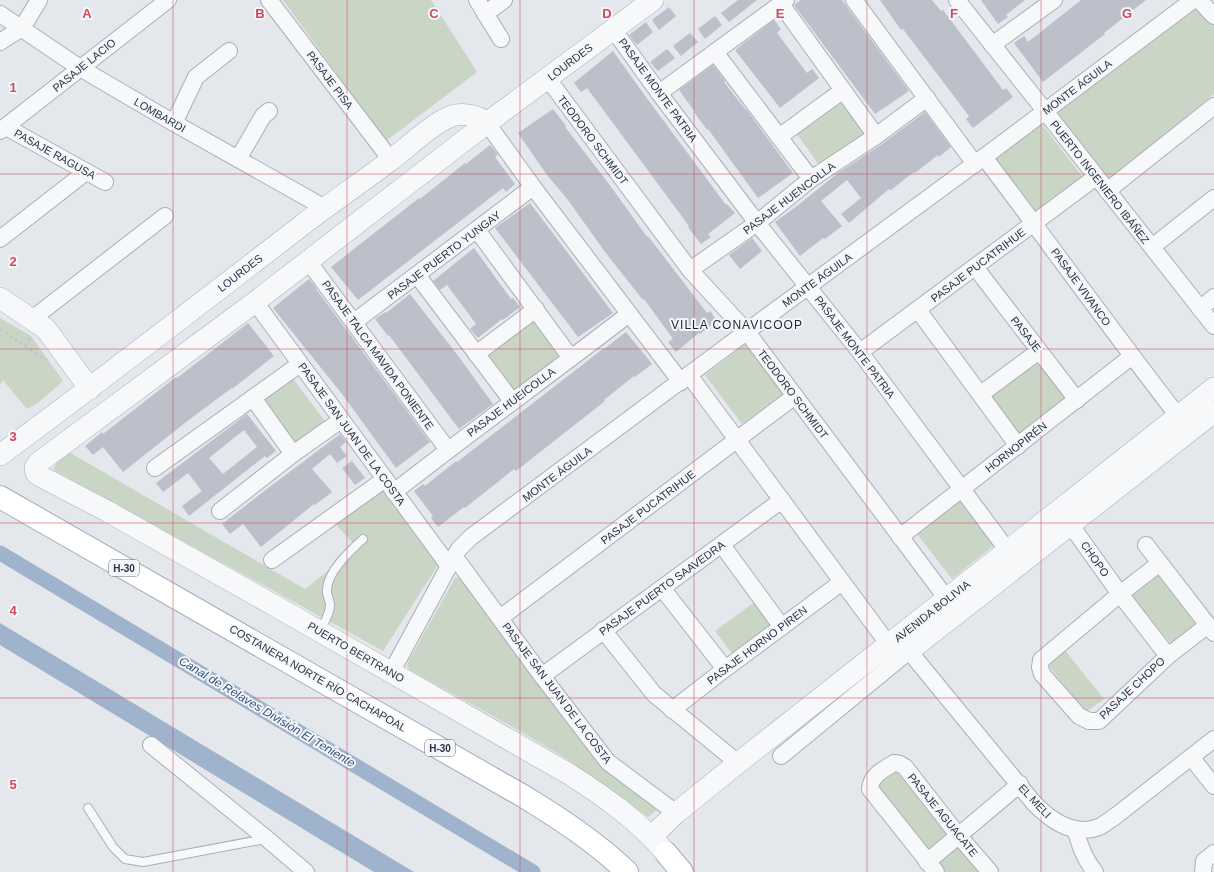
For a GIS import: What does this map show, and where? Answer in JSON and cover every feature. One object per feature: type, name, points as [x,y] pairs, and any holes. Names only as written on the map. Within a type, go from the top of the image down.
[{"type":"main road","name":"COSTANERA NORTE RÍO CACHAPOAL","points":[[1,497],[523,796],[596,845],[627,872]]},
{"type":"main road","points":[[666,853],[682,872]]},
{"type":"street","points":[[0,42],[22,28],[39,0]]},
{"type":"street","name":"PASAJE LACIO","points":[[3,129],[80,68],[148,5],[168,0]]},
{"type":"street","name":"PASAJE PISA","points":[[269,0],[391,160]]},
{"type":"street","points":[[476,0],[501,39]]},
{"type":"street","points":[[485,14],[504,0]]},
{"type":"street","name":"LOURDES","points":[[35,468],[38,463],[255,302],[487,123],[653,0]]},
{"type":"street","name":"PASAJE VIVANCO","points":[[854,0],[927,98],[1034,223],[1131,356],[1178,416]]},
{"type":"street","name":"PUERTO INGENIERO IBÁÑEZ","points":[[956,0],[1214,326]]},
{"type":"street","points":[[992,45],[1054,0]]},
{"type":"street","name":"MONTE ÁGUILA","points":[[391,673],[451,562],[471,537],[1193,0]]},
{"type":"street","points":[[1200,0],[1214,16]]},
{"type":"street","points":[[659,93],[784,2],[842,91],[876,136]]},
{"type":"street","name":"LOMBARDI","points":[[0,14],[80,68],[324,208]]},
{"type":"street","name":"PASAJE MONTE PATRIA","points":[[613,29],[659,93],[757,223],[860,352],[1008,551]]},
{"type":"street","points":[[174,123],[196,77],[229,51]]},
{"type":"street","points":[[716,52],[811,179]]},
{"type":"street","name":"TEODORO SCHMIDT","points":[[548,79],[690,270],[747,332],[952,607]]},
{"type":"street","points":[[779,137],[842,91]]},
{"type":"street","name":"PASAJE HUENCOLLA","points":[[690,270],[757,223],[811,179],[876,136],[927,98]]},
{"type":"street","points":[[1107,191],[1214,106]]},
{"type":"street","points":[[238,159],[263,116],[269,112]]},
{"type":"street","name":"LOURDES","points":[[0,455],[90,389],[324,208],[391,160],[440,122],[449,117],[472,115],[481,118],[487,123]]},
{"type":"street","points":[[487,123],[533,187],[629,314],[737,440],[889,645]]},
{"type":"street","name":"PASAJE RAGUSA","points":[[3,129],[105,182]]},
{"type":"street","points":[[0,239],[86,172]]},
{"type":"street","name":"PASAJE PUCATRIHUE","points":[[860,352],[1096,177]]},
{"type":"street","name":"PASAJE PUERTO YUNGAY","points":[[354,322],[533,187]]},
{"type":"street","points":[[1152,247],[1214,198]]},
{"type":"street","points":[[32,319],[165,216]]},
{"type":"street","points":[[477,230],[571,358]]},
{"type":"street","name":"PASAJE TALCA MAVIDA PONIENTE","points":[[308,261],[448,450]]},
{"type":"street","name":"PASAJE","points":[[975,267],[1077,400]]},
{"type":"street","points":[[417,275],[512,401]]},
{"type":"street","points":[[1200,309],[1214,297]]},
{"type":"street","points":[[0,298],[46,328],[90,389]]},
{"type":"street","name":"PASAJE SAN JUAN DE LA COSTA","points":[[255,302],[394,492],[451,562],[460,564],[542,676],[608,762],[676,813]]},
{"type":"street","points":[[476,354],[536,309]]},
{"type":"street","points":[[918,310],[1018,446]]},
{"type":"street","name":"PASAJE HUEICOLLA","points":[[394,492],[512,401],[629,314]]},
{"type":"street","points":[[981,394],[1039,351]]},
{"type":"street","name":"HORNOPIRÉN","points":[[900,537],[1077,400],[1131,356]]},
{"type":"street","points":[[155,468],[300,364]]},
{"type":"street","name":"AVENIDA BOLIVIA","points":[[781,756],[909,651],[1008,551],[1214,388]]},
{"type":"street","name":"PASAJE PUCATRIHUE","points":[[500,618],[795,396]]},
{"type":"street","points":[[253,398],[294,454]]},
{"type":"street","name":"AVENIDA BOLIVIA","points":[[652,836],[676,813],[738,763],[889,645],[952,607],[1070,524],[1214,412]]},
{"type":"street","points":[[220,511],[341,420]]},
{"type":"street","name":"PUERTO BERTRANO","points":[[35,468],[36,473],[40,476],[107,511],[569,774],[614,803],[652,836],[666,853]]},
{"type":"street","points":[[272,560],[385,479]]},
{"type":"street","name":"PASAJE PUERTO SAAVEDRA","points":[[542,676],[782,500]]},
{"type":"street","name":"CHOPO","points":[[1070,524],[1120,594]]},
{"type":"street","points":[[722,545],[782,627]]},
{"type":"street","name":"PASAJE CHOPO","points":[[1146,545],[1160,563],[1211,629],[1168,656],[1099,721],[1089,721],[1079,716],[1042,674],[1040,667],[1041,660],[1120,594],[1160,563]]},
{"type":"street","name":"PASAJE HORNO PIREN","points":[[672,710],[842,582]]},
{"type":"street","points":[[662,588],[725,669]]},
{"type":"street","name":"PASAJE CHOPO","points":[[1120,594],[1168,656]]},
{"type":"street","points":[[603,630],[654,694],[738,763]]},
{"type":"street","name":"EL MELI","points":[[909,651],[1044,814],[1064,826],[1075,829],[1088,829],[1101,826],[1214,739]]},
{"type":"street","points":[[151,745],[306,872]]},
{"type":"street","points":[[1191,757],[1214,786]]},
{"type":"street","name":"PASAJE AGUACATE","points":[[931,867],[870,789],[870,783],[873,778],[894,763],[905,767],[958,835],[990,872]]},
{"type":"street","points":[[931,867],[958,835],[1020,784]]},
{"type":"street","points":[[1075,829],[1083,853],[1095,872]]},
{"type":"street","points":[[1203,872],[1204,861],[1214,853]]},
{"type":"lane","points":[[320,632],[329,613],[330,605],[327,589],[332,575],[340,562],[363,539]]},
{"type":"lane","points":[[88,808],[113,847],[125,859],[142,862],[266,838]]},
{"type":"green space","points":[[283,0],[431,0],[477,72],[386,141]]},
{"type":"green space","points":[[1195,4],[1214,24],[1214,94],[1106,182],[1052,114]]},
{"type":"green space","points":[[839,97],[868,136],[822,169],[794,130]]},
{"type":"green space","points":[[1041,123],[1085,180],[1035,216],[993,160]]},
{"type":"green space","points":[[539,317],[564,351],[516,391],[484,353]]},
{"type":"green space","points":[[0,318],[31,336],[63,381],[39,402],[27,409],[3,380],[0,384]]},
{"type":"green space","points":[[747,343],[786,392],[742,424],[705,375]]},
{"type":"green space","points":[[1038,361],[1067,400],[1018,435],[991,394]]},
{"type":"green space","points":[[291,376],[327,424],[296,448],[259,400]]},
{"type":"green space","points":[[67,451],[305,589],[357,548],[334,522],[382,488],[438,565],[383,651],[54,470],[58,457]]},
{"type":"green space","points":[[963,493],[998,542],[952,579],[914,530]]},
{"type":"green space","points":[[1157,568],[1200,625],[1173,646],[1127,593]]},
{"type":"green space","points":[[457,577],[462,580],[598,763],[657,810],[648,817],[565,758],[410,670],[407,666],[408,662],[455,578]]},
{"type":"green space","points":[[759,599],[778,620],[733,655],[715,631]]},
{"type":"green space","points":[[1063,648],[1104,699],[1086,712],[1044,660]]},
{"type":"green space","points":[[897,772],[980,872],[943,872],[871,787]]},
{"type":"water","points":[[0,623],[414,872],[374,872],[0,645]]},
{"type":"building","points":[[738,0],[757,0],[729,22],[721,13]]},
{"type":"building","points":[[801,0],[842,0],[909,91],[875,114],[794,5]]},
{"type":"building","points":[[880,0],[932,0],[941,11],[943,10],[1003,90],[1006,88],[1013,97],[973,128],[966,119],[969,116],[903,29],[901,30]]},
{"type":"building","points":[[981,0],[1025,0],[1006,15],[1008,17],[998,24]]},
{"type":"building","points":[[1081,0],[1146,0],[1043,82],[1014,43],[1024,36],[1028,42]]},
{"type":"building","points":[[669,7],[676,16],[659,30],[652,20]]},
{"type":"building","points":[[715,16],[722,25],[705,39],[698,29]]},
{"type":"building","points":[[774,20],[781,29],[777,33],[807,73],[812,69],[819,78],[780,108],[735,50]]},
{"type":"building","points":[[646,22],[653,32],[637,45],[629,35]]},
{"type":"building","points":[[690,33],[698,42],[681,56],[673,46]]},
{"type":"building","points":[[667,49],[675,58],[658,71],[650,62]]},
{"type":"building","points":[[613,51],[726,205],[727,204],[735,213],[708,234],[711,237],[701,244],[587,88],[581,92],[574,83]]},
{"type":"building","points":[[713,65],[725,81],[724,82],[746,109],[793,173],[758,198],[679,90]]},
{"type":"building","points":[[553,109],[647,237],[648,236],[707,313],[710,311],[717,321],[700,334],[699,333],[676,352],[668,342],[673,339],[644,299],[643,300],[605,252],[568,200],[547,175],[518,133]]},
{"type":"building","points":[[925,112],[951,147],[939,157],[938,155],[915,173],[914,172],[891,190],[889,189],[849,223],[841,214],[861,198],[847,180],[821,201],[842,226],[825,239],[823,238],[800,256],[775,222],[838,173],[882,144]]},
{"type":"building","points":[[490,145],[498,154],[495,157],[515,184],[506,192],[503,188],[358,300],[331,267]]},
{"type":"building","points":[[530,203],[613,313],[578,337],[495,228]]},
{"type":"building","points":[[752,238],[762,251],[740,269],[729,255]]},
{"type":"building","points":[[474,248],[511,299],[513,298],[520,307],[478,338],[470,329],[476,324],[447,285],[440,290],[433,281]]},
{"type":"building","points":[[309,279],[430,442],[396,468],[342,394],[273,308]]},
{"type":"building","points":[[410,294],[493,404],[459,429],[389,335],[388,336],[375,319],[385,312],[386,313]]},
{"type":"building","points":[[248,323],[274,356],[190,419],[123,472],[103,447],[93,455],[85,446],[102,432],[103,434]]},
{"type":"building","points":[[626,332],[652,364],[635,377],[634,376],[604,400],[605,401],[516,471],[514,469],[465,508],[464,507],[438,527],[431,518],[433,516],[414,491],[423,484],[425,486],[456,461],[457,462]]},
{"type":"building","points":[[247,414],[276,451],[267,458],[265,456],[189,516],[182,506],[202,491],[188,473],[163,492],[156,483]],"holes":[[[244,430],[257,447],[223,474],[209,458]]]},
{"type":"building","points":[[340,434],[346,442],[340,447],[347,456],[337,463],[330,454],[312,469],[332,492],[315,505],[314,504],[261,547],[243,524],[230,534],[222,524]]},
{"type":"building","points":[[352,461],[365,478],[355,485],[342,468]]},
{"type":"waterway","name":"Canal de Relaves División El Teniente","points":[[0,553],[533,872]]},
{"type":"district","name":"VILLA CONAVICOOP","points":[[737,325]]}]
